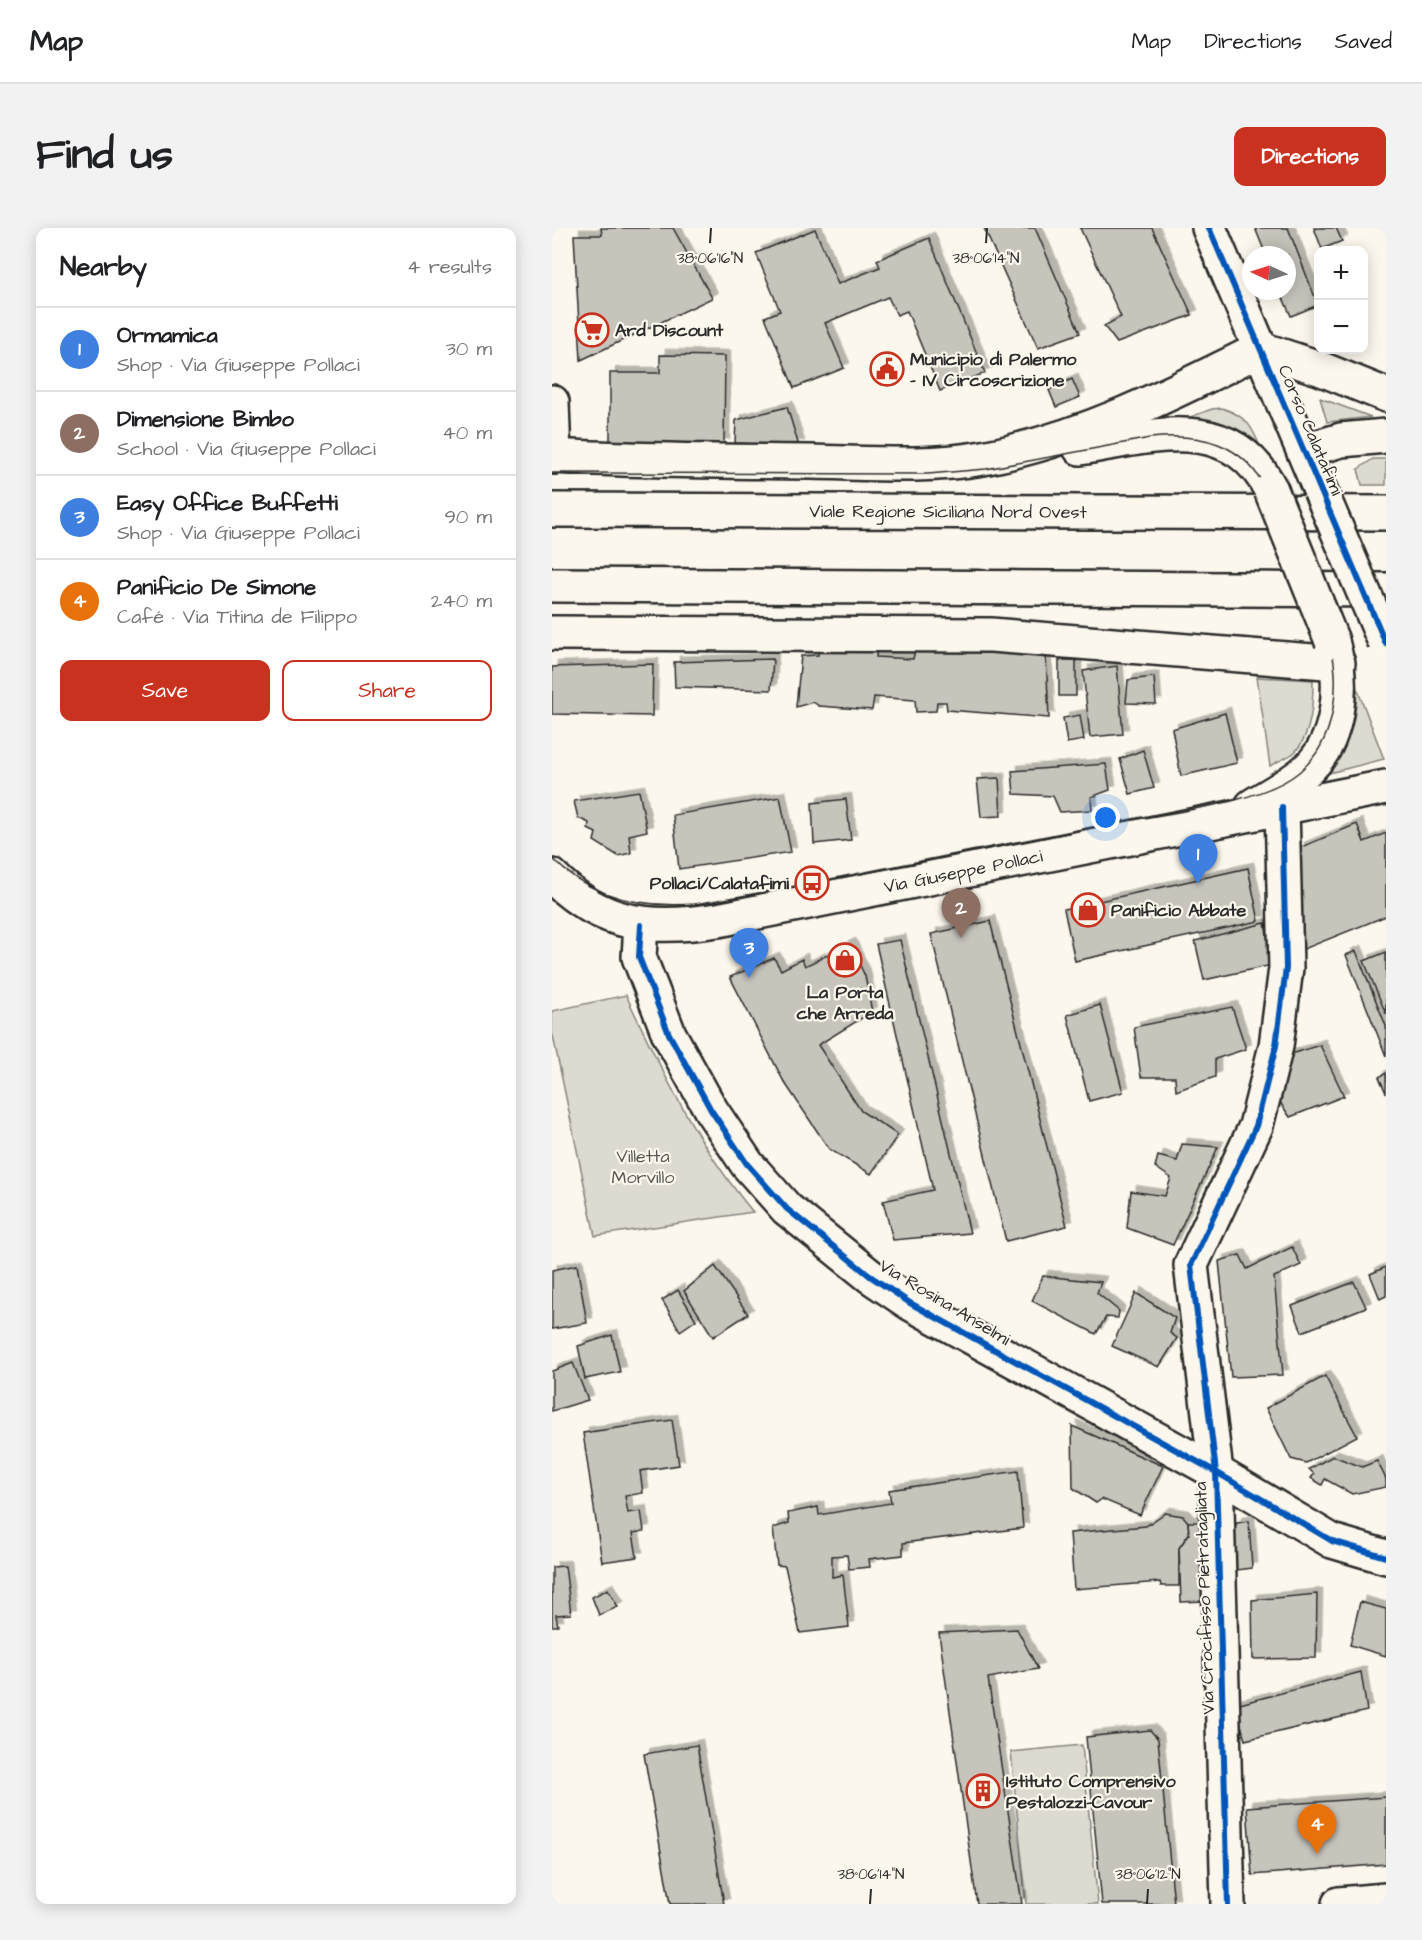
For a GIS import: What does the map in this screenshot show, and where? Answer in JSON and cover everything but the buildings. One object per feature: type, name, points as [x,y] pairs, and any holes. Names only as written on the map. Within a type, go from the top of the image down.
[{"type":"street","name":"Corso Calatafimi","points":[[1209,228],[1320,490],[1386,635]]},
{"type":"street","points":[[982,458],[1048,442],[1110,422],[1151,405],[1261,349],[1319,368],[1386,395]]},
{"type":"street","points":[[552,402],[553,456],[621,460],[904,464],[1067,450],[1176,433],[1198,435],[1230,446],[1257,469],[1270,490],[1335,652],[1339,693],[1335,719],[1316,758],[1304,773],[1240,814]]},
{"type":"street","points":[[1304,451],[1341,440],[1386,436]]},
{"type":"street","name":"Viale Regione Siciliana Nord Ovest","points":[[554,509],[1386,513]]},
{"type":"street","points":[[552,585],[1386,590]]},
{"type":"street","points":[[1192,590],[1386,635]]},
{"type":"street","points":[[552,633],[991,635],[1335,652]]},
{"type":"street","name":"Via Giuseppe Pollaci","points":[[552,876],[591,908],[616,919],[640,925],[673,926],[718,920],[1240,814],[1386,787]]},
{"type":"street","name":"Via Crocifisso Pietratagliata","points":[[1228,1904],[1216,1472],[1191,1265],[1256,1126],[1276,1046],[1286,968],[1282,807]]},
{"type":"street","name":"Via Rosina Anselmi","points":[[640,925],[639,957],[669,1034],[711,1110],[747,1164],[787,1209],[870,1276],[910,1303],[1216,1472],[1332,1541],[1386,1557]]},
{"type":"street","points":[[1339,1904],[1386,1900]]},
{"type":"green space","points":[[1320,398],[1371,417],[1327,422]]},
{"type":"green space","points":[[1222,408],[1246,421],[1265,459],[1177,422],[1212,409]]},
{"type":"green space","points":[[1373,459],[1386,459],[1386,485],[1362,485],[1358,469]]},
{"type":"green space","points":[[1257,677],[1313,680],[1312,708],[1301,745],[1290,756],[1270,766]]},
{"type":"green space","points":[[1357,688],[1384,759],[1329,773],[1342,752],[1353,723]]},
{"type":"green space","name":"Villetta Morvillo","points":[[626,995],[682,1108],[715,1161],[753,1212],[595,1236],[552,1031],[552,1011]]},
{"type":"green space","points":[[1082,1745],[1098,1904],[1026,1904],[1011,1752]]},
{"type":"tram line","points":[[552,473],[928,474],[986,469],[1150,438],[1186,437],[1219,444],[1246,461],[1267,491],[1330,642],[1335,676],[1335,694],[1328,729],[1311,760],[1283,783],[1240,799],[1215,805],[695,904],[655,904],[618,898],[583,883],[552,858]]},
{"type":"cycle path","points":[[1209,228],[1386,644]]},
{"type":"cycle path","points":[[1228,1904],[1216,1472],[1191,1265],[1256,1126],[1276,1046],[1286,968],[1282,807]]},
{"type":"cycle path","points":[[641,925],[639,957],[669,1034],[711,1110],[747,1164],[787,1209],[870,1276],[910,1303],[1216,1472],[1332,1541],[1386,1557]]},
{"type":"place","name":"Ard Discount","points":[[592,330]]},
{"type":"place","name":"Municipio di Palermo - IV Circoscrizione","points":[[887,369]]},
{"type":"place","name":"Pollaci/Calatafimi","points":[[812,883]]},
{"type":"place","name":"Ormamica","points":[[1198,884]]},
{"type":"place","name":"Panificio Abbate","points":[[1088,910]]},
{"type":"place","name":"Dimensione Bimbo","points":[[961,938]]},
{"type":"place","name":"La Porta che Arreda","points":[[845,960]]},
{"type":"place","name":"Easy Office Buffetti","points":[[749,978]]},
{"type":"place","name":"Istituto Comprensivo Pestalozzi-Cavour","points":[[983,1791]]},
{"type":"place","name":"Panificio De Simone","points":[[1317,1854]]}]
